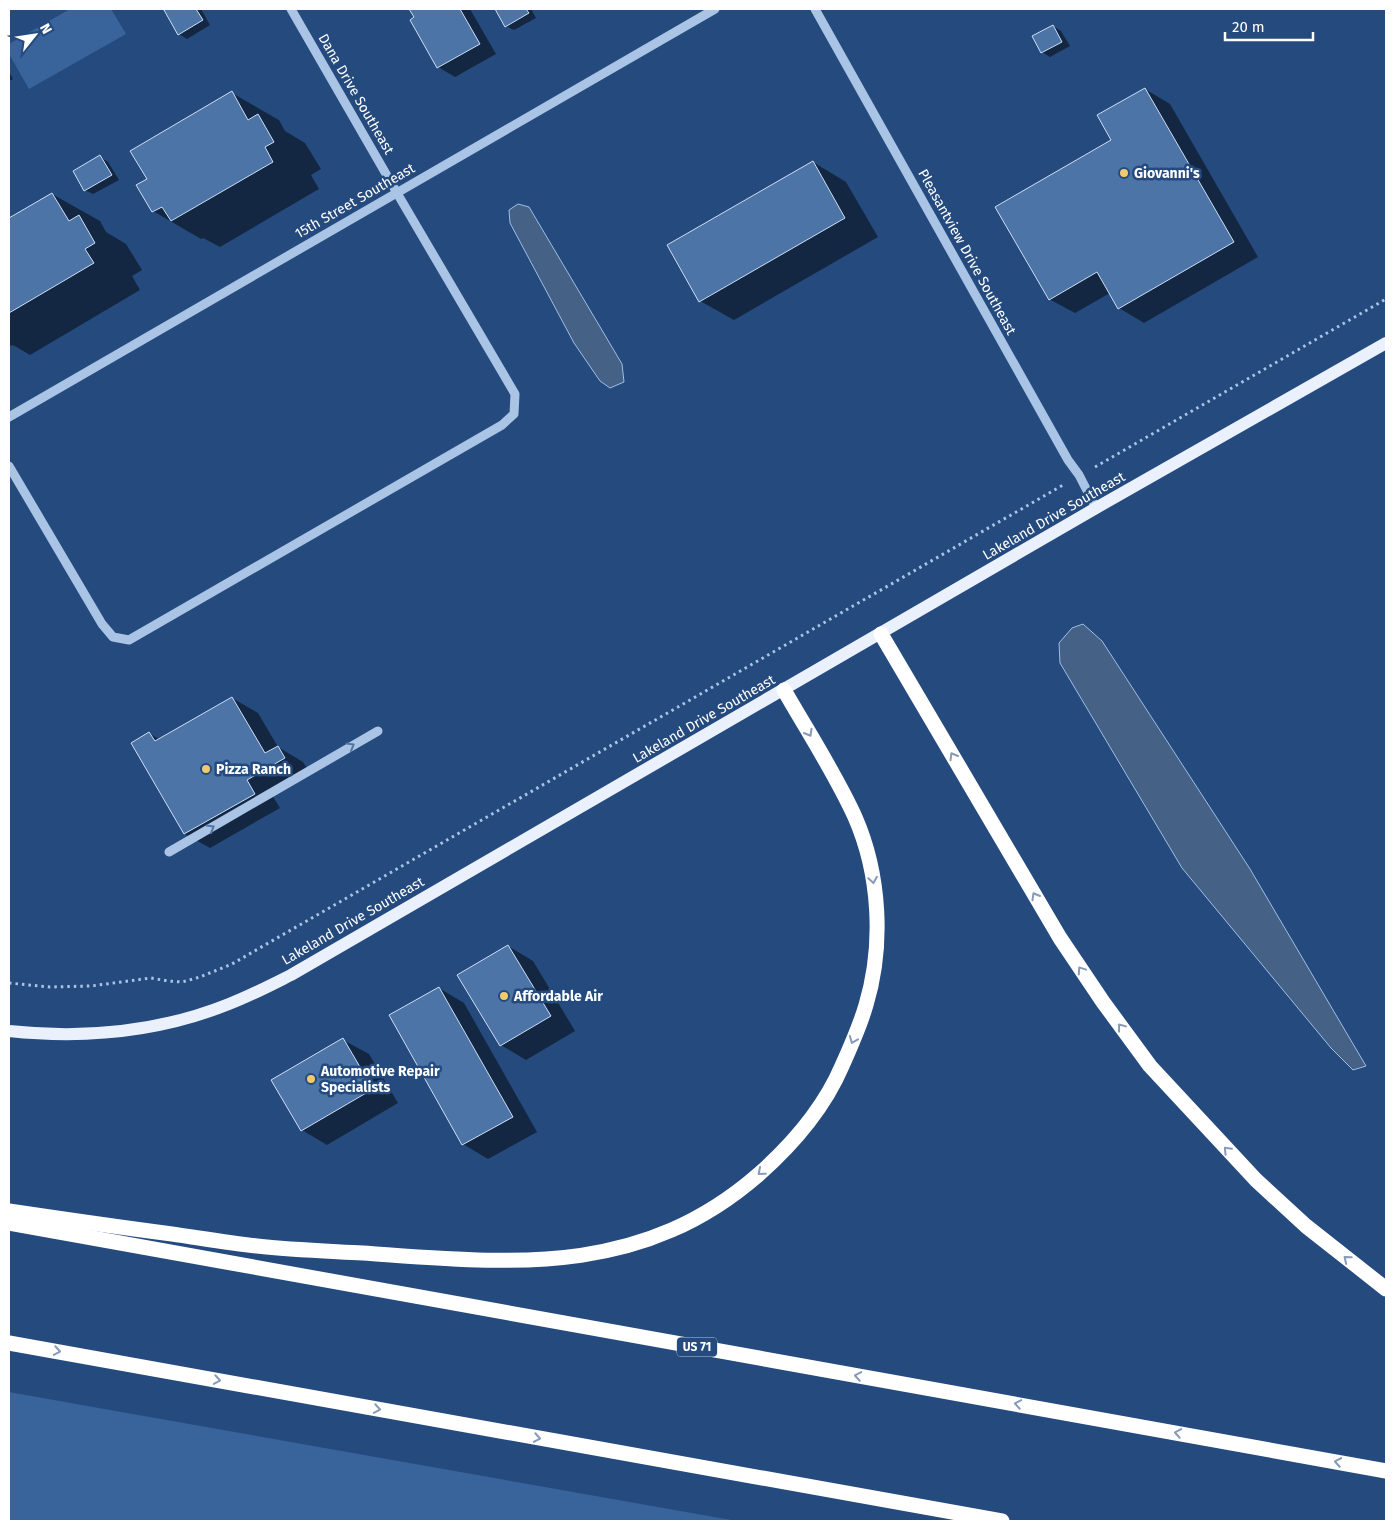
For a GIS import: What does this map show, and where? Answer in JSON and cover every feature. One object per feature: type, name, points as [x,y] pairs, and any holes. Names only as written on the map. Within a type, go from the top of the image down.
[{"type":"highway","points":[[881,634],[1060,938],[1103,1002],[1150,1066],[1256,1180],[1306,1226],[1386,1289]]},
{"type":"highway","points":[[9,1211],[256,1246],[483,1261],[578,1257],[616,1249],[650,1239],[715,1207],[771,1164],[796,1137],[818,1108],[838,1076],[853,1042],[867,1004],[874,964],[876,925],[874,885],[867,850],[855,818],[835,779],[784,690]]},
{"type":"highway","name":"US 71","points":[[9,1223],[1386,1470]]},
{"type":"highway","points":[[9,1343],[1002,1521]]},
{"type":"main road","name":"Lakeland Drive Southeast","points":[[9,1031],[61,1035],[129,1030],[191,1017],[229,1004],[291,975],[1096,508],[1386,343]]},
{"type":"street","name":"Dana Drive Southeast","points":[[9,466],[102,624],[113,637],[129,640],[502,426],[514,414],[515,394],[292,9]]},
{"type":"street","name":"15th Street Southeast","points":[[9,417],[715,9]]},
{"type":"street","name":"Pleasantview Drive Southeast","points":[[815,9],[1096,508]]},
{"type":"street","points":[[169,852],[378,731]]},
{"type":"path","points":[[9,982],[50,987],[91,986],[151,978],[182,982],[232,964],[1386,299]]},
{"type":"shaded area","points":[[70,9],[111,9],[126,34],[29,89],[9,54],[9,44]]},
{"type":"shaded area","points":[[518,204],[529,207],[622,364],[624,382],[610,388],[600,381],[574,343],[510,223],[509,210]]},
{"type":"shaded area","points":[[1083,624],[1102,641],[1250,869],[1366,1066],[1353,1070],[1331,1048],[1182,868],[1060,663],[1059,643],[1072,628]]},
{"type":"shaded area","points":[[9,1392],[110,1410],[737,1521],[9,1521]]},
{"type":"building","points":[[196,9],[203,20],[178,35],[164,10]]},
{"type":"building","points":[[409,9],[460,9],[480,44],[437,68],[410,20],[414,17]]},
{"type":"building","points":[[495,9],[526,9],[529,13],[505,27]]},
{"type":"building","points":[[1053,25],[1062,42],[1041,53],[1032,36]]},
{"type":"building","name":"Giovanni's","points":[[1145,88],[1234,242],[1118,309],[1097,272],[1049,300],[995,207],[1111,140],[1097,115]]},
{"type":"building","points":[[232,91],[248,120],[258,114],[274,142],[265,147],[273,162],[171,221],[162,207],[152,212],[136,185],[147,179],[130,151]]},
{"type":"building","points":[[100,155],[112,175],[84,191],[73,171]]},
{"type":"building","points":[[813,161],[845,218],[699,302],[667,245]]},
{"type":"building","points":[[52,193],[69,221],[79,215],[95,243],[85,249],[94,263],[9,313],[9,218]]},
{"type":"building","name":"Pizza Ranch","points":[[232,697],[265,753],[278,746],[285,758],[247,780],[255,794],[184,834],[131,743],[149,732],[155,741]]},
{"type":"building","name":"Affordable Air","points":[[508,945],[551,1016],[500,1046],[457,975]]},
{"type":"building","points":[[439,987],[513,1117],[462,1145],[389,1015]]},
{"type":"building","points":[[343,1038],[373,1089],[301,1131],[271,1080]]},
{"type":"place","name":"Giovanni's","points":[[1124,173]]},
{"type":"place","name":"Pizza Ranch","points":[[206,769]]},
{"type":"place","name":"Affordable Air","points":[[504,996]]},
{"type":"place","name":"Automotive Repair Specialists","points":[[311,1079]]}]
